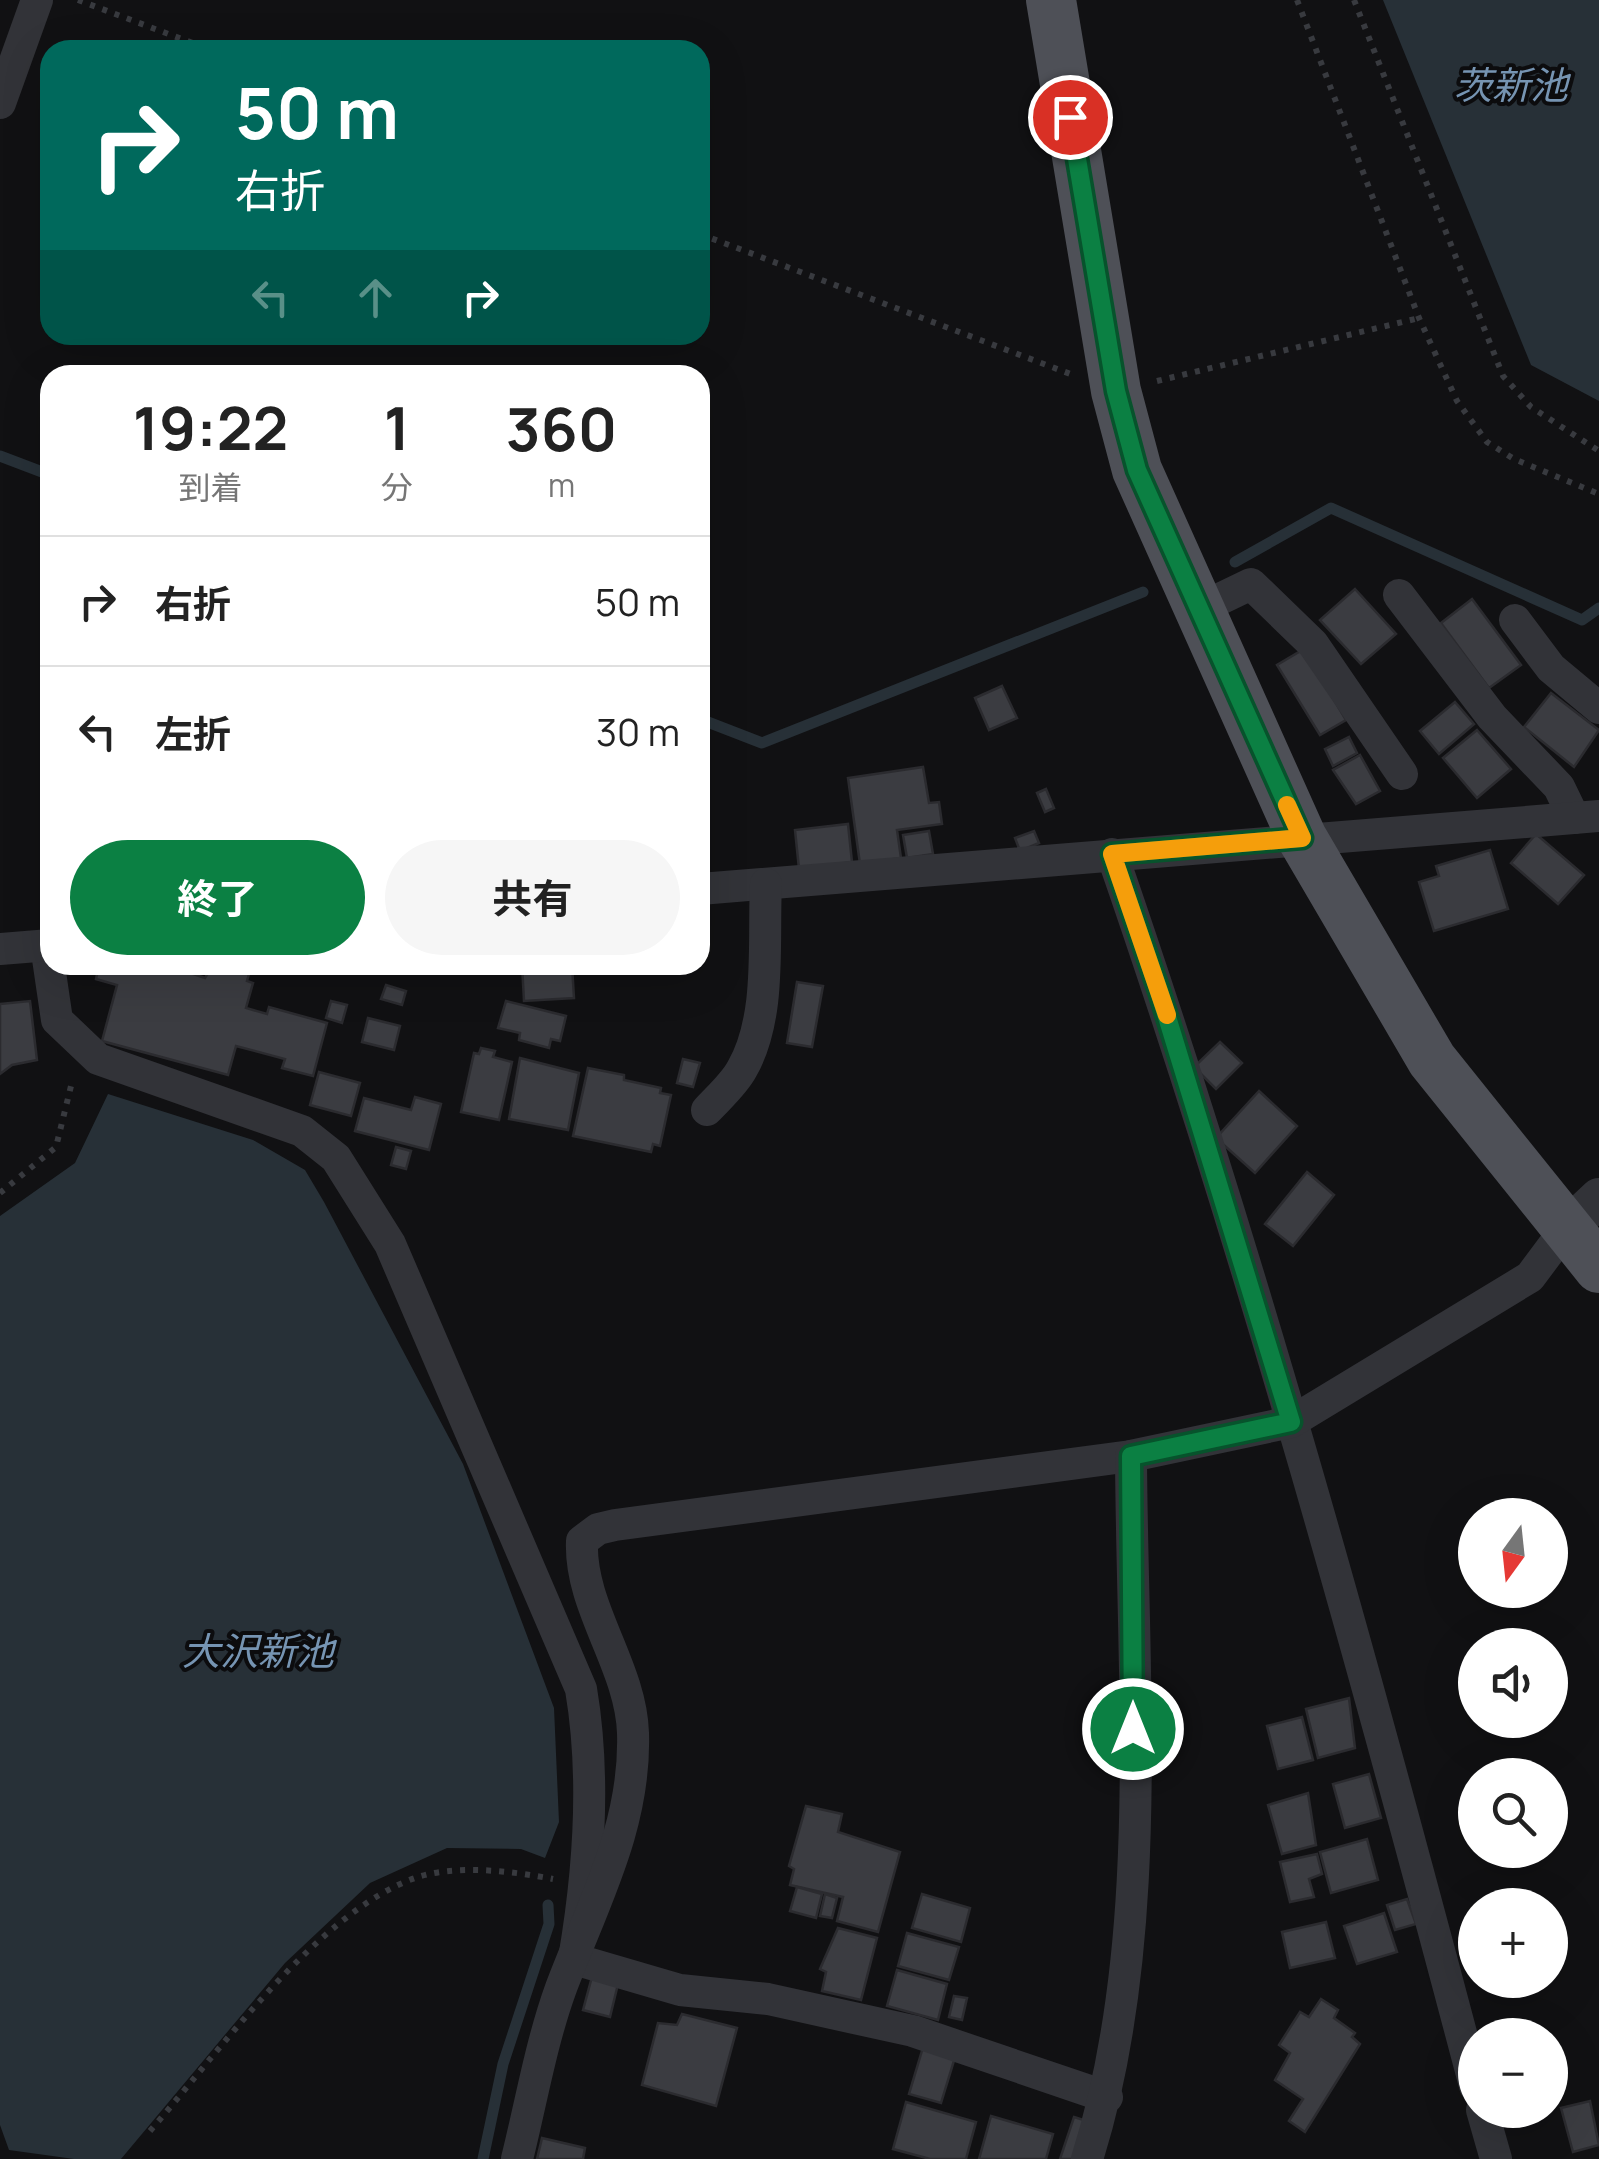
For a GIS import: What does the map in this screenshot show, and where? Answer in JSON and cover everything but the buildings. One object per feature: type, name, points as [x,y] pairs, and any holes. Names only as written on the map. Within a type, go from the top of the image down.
[{"type":"main road","points":[[1051,0],[1116,391],[1137,470],[1302,838],[1432,1060],[1582,1214],[1599,1268]]},
{"type":"street","points":[[0,103],[37,0]]},
{"type":"street","points":[[1199,609],[1251,584],[1313,644],[1402,774]]},
{"type":"street","points":[[1399,595],[1492,717],[1586,817]]},
{"type":"street","points":[[1515,620],[1552,668],[1599,708]]},
{"type":"street","points":[[710,888],[1586,817]]},
{"type":"street","points":[[1112,854],[1160,994],[1291,1422],[1458,2025]]},
{"type":"street","points":[[707,1110],[741,1071],[754,1044],[760,1008],[766,884]]},
{"type":"street","points":[[0,949],[40,946]]},
{"type":"street","points":[[51,975],[56,1020],[98,1058],[302,1131],[336,1158],[390,1244],[582,1689],[588,1730],[586,1885],[574,1959]]},
{"type":"street","points":[[517,2159],[560,1991],[609,1874],[626,1820],[634,1730],[626,1691],[584,1572],[582,1542],[598,1529],[616,1525],[1131,1456],[1291,1422],[1530,1276],[1582,1214]]},
{"type":"street","points":[[1087,2159],[1106,2097],[1134,1886],[1131,1456]]},
{"type":"street","points":[[574,1959],[680,1990],[768,1999],[913,2031],[1106,2097]]},
{"type":"street","points":[[1487,2128],[1496,2159]]},
{"type":"path","points":[[78,0],[184,40]]},
{"type":"path","points":[[1296,0],[1419,318],[1457,400],[1487,442],[1514,460],[1599,494]]},
{"type":"path","points":[[1354,0],[1503,376],[1531,406],[1599,451]]},
{"type":"path","points":[[710,238],[1116,391],[1419,318]]},
{"type":"path","points":[[0,1194],[56,1147],[80,1042]]},
{"type":"path","points":[[150,2131],[294,1967],[333,1928],[380,1894],[418,1876],[461,1872],[527,1874],[586,1885]]},
{"type":"water","name":"茨新池","points":[[1383,0],[1599,0],[1599,401],[1531,365]]},
{"type":"water","name":"大沢新池","points":[[108,1094],[253,1140],[305,1170],[463,1464],[554,1708],[559,1822],[545,1858],[521,1849],[447,1848],[370,1883],[285,1963],[121,2159],[74,2159],[9,2150],[0,2125],[0,1216],[75,1163]]},
{"type":"waterway","points":[[0,456],[40,471]]},
{"type":"waterway","points":[[1235,562],[1331,508],[1582,620],[1599,608]]},
{"type":"waterway","points":[[710,723],[762,743],[1143,592]]},
{"type":"waterway","points":[[483,2159],[503,2064],[549,1924],[548,1905]]},
{"type":"slow traffic","points":[[1167,1015],[1112,854],[1302,838],[1287,805]]},
{"type":"route","points":[[1070,117],[1116,391],[1137,470],[1302,838],[1112,854],[1160,994],[1291,1422],[1257,1433],[1131,1456],[1133,1729]]}]
